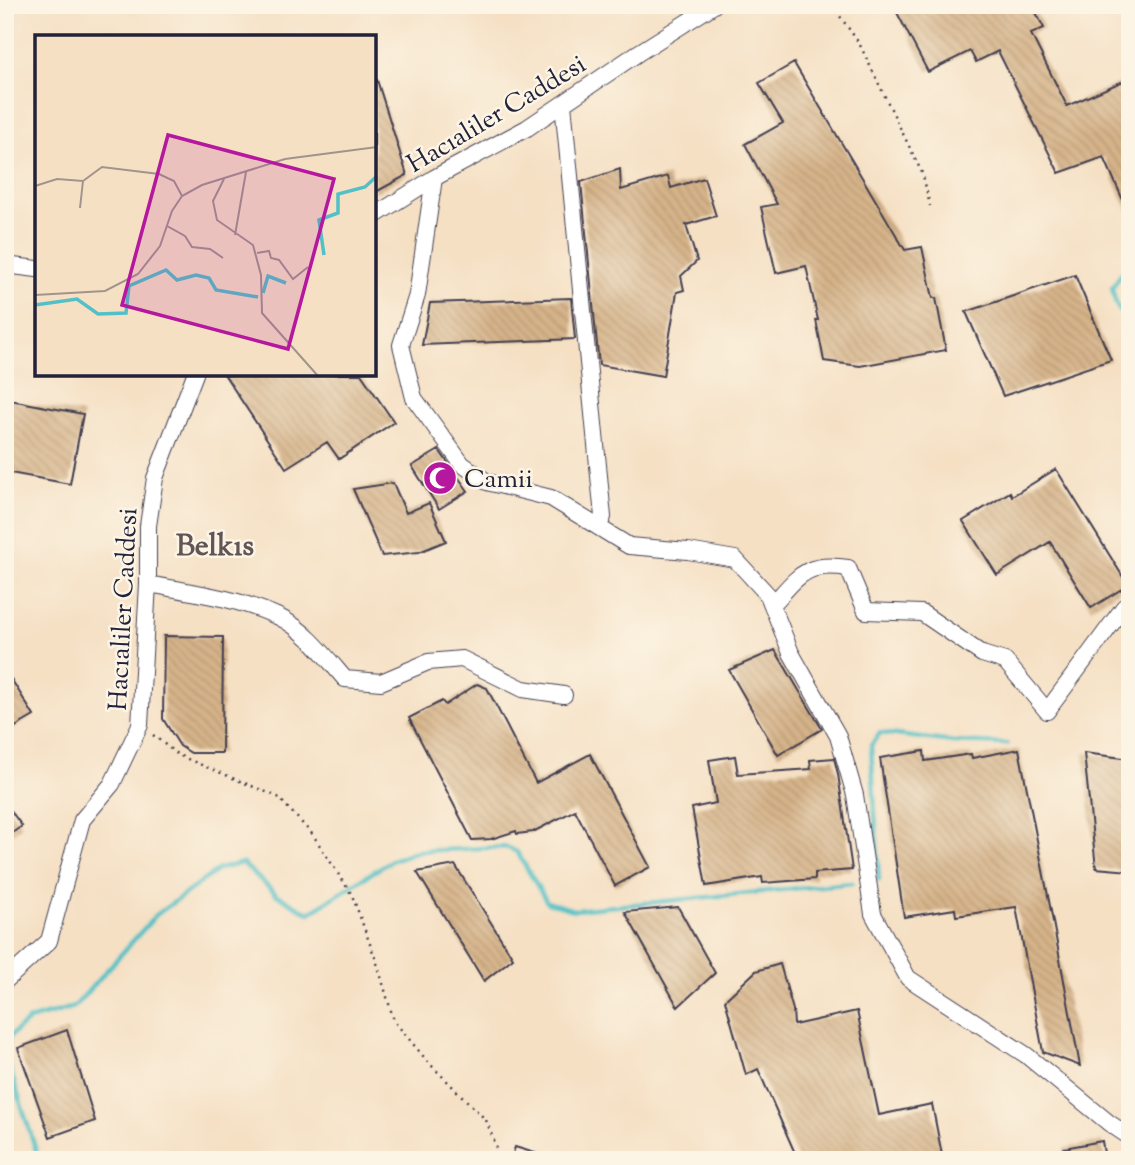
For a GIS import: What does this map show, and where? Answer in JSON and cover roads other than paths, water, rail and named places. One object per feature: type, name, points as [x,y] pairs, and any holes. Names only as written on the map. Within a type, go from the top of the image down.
[{"type":"street","name":"Hacıaliler Caddesi","points":[[376,215],[434,178],[527,128],[714,5]]},
{"type":"street","points":[[563,104],[603,517],[598,527]]},
{"type":"street","points":[[434,178],[417,295],[401,345],[414,398],[462,464],[487,482],[551,498],[629,546],[688,551],[735,559],[768,595],[791,653],[838,736],[856,795],[873,914],[908,978],[1026,1055],[1130,1137]]},
{"type":"street","points":[[5,265],[35,269]]},
{"type":"street","name":"Hacıaliler Caddesi","points":[[5,981],[49,941],[82,820],[112,784],[140,724],[148,584],[148,526],[155,478],[194,376]]},
{"type":"street","points":[[772,605],[802,572],[827,565],[848,568],[866,611],[922,613],[982,654],[1006,662],[1047,710],[1124,607]]},
{"type":"street","points":[[148,584],[222,598],[280,618],[313,642],[345,679],[381,682],[428,662],[462,659],[523,689],[564,695]]},
{"type":"waterway","points":[[1130,266],[1122,272],[1112,288],[1116,304],[1130,330]]},
{"type":"waterway","points":[[879,880],[871,745],[880,733],[954,742],[1007,744]]},
{"type":"waterway","points":[[39,1160],[6,1057],[9,1037],[29,1020],[74,1007],[156,915],[219,869],[242,863],[277,895],[309,913],[392,860],[419,851],[506,847],[517,852],[547,902],[574,910],[852,883]]},
{"type":"place","name":"Camii","points":[[440,478]]},
{"type":"district","name":"Belkıs","points":[[215,545]]}]
